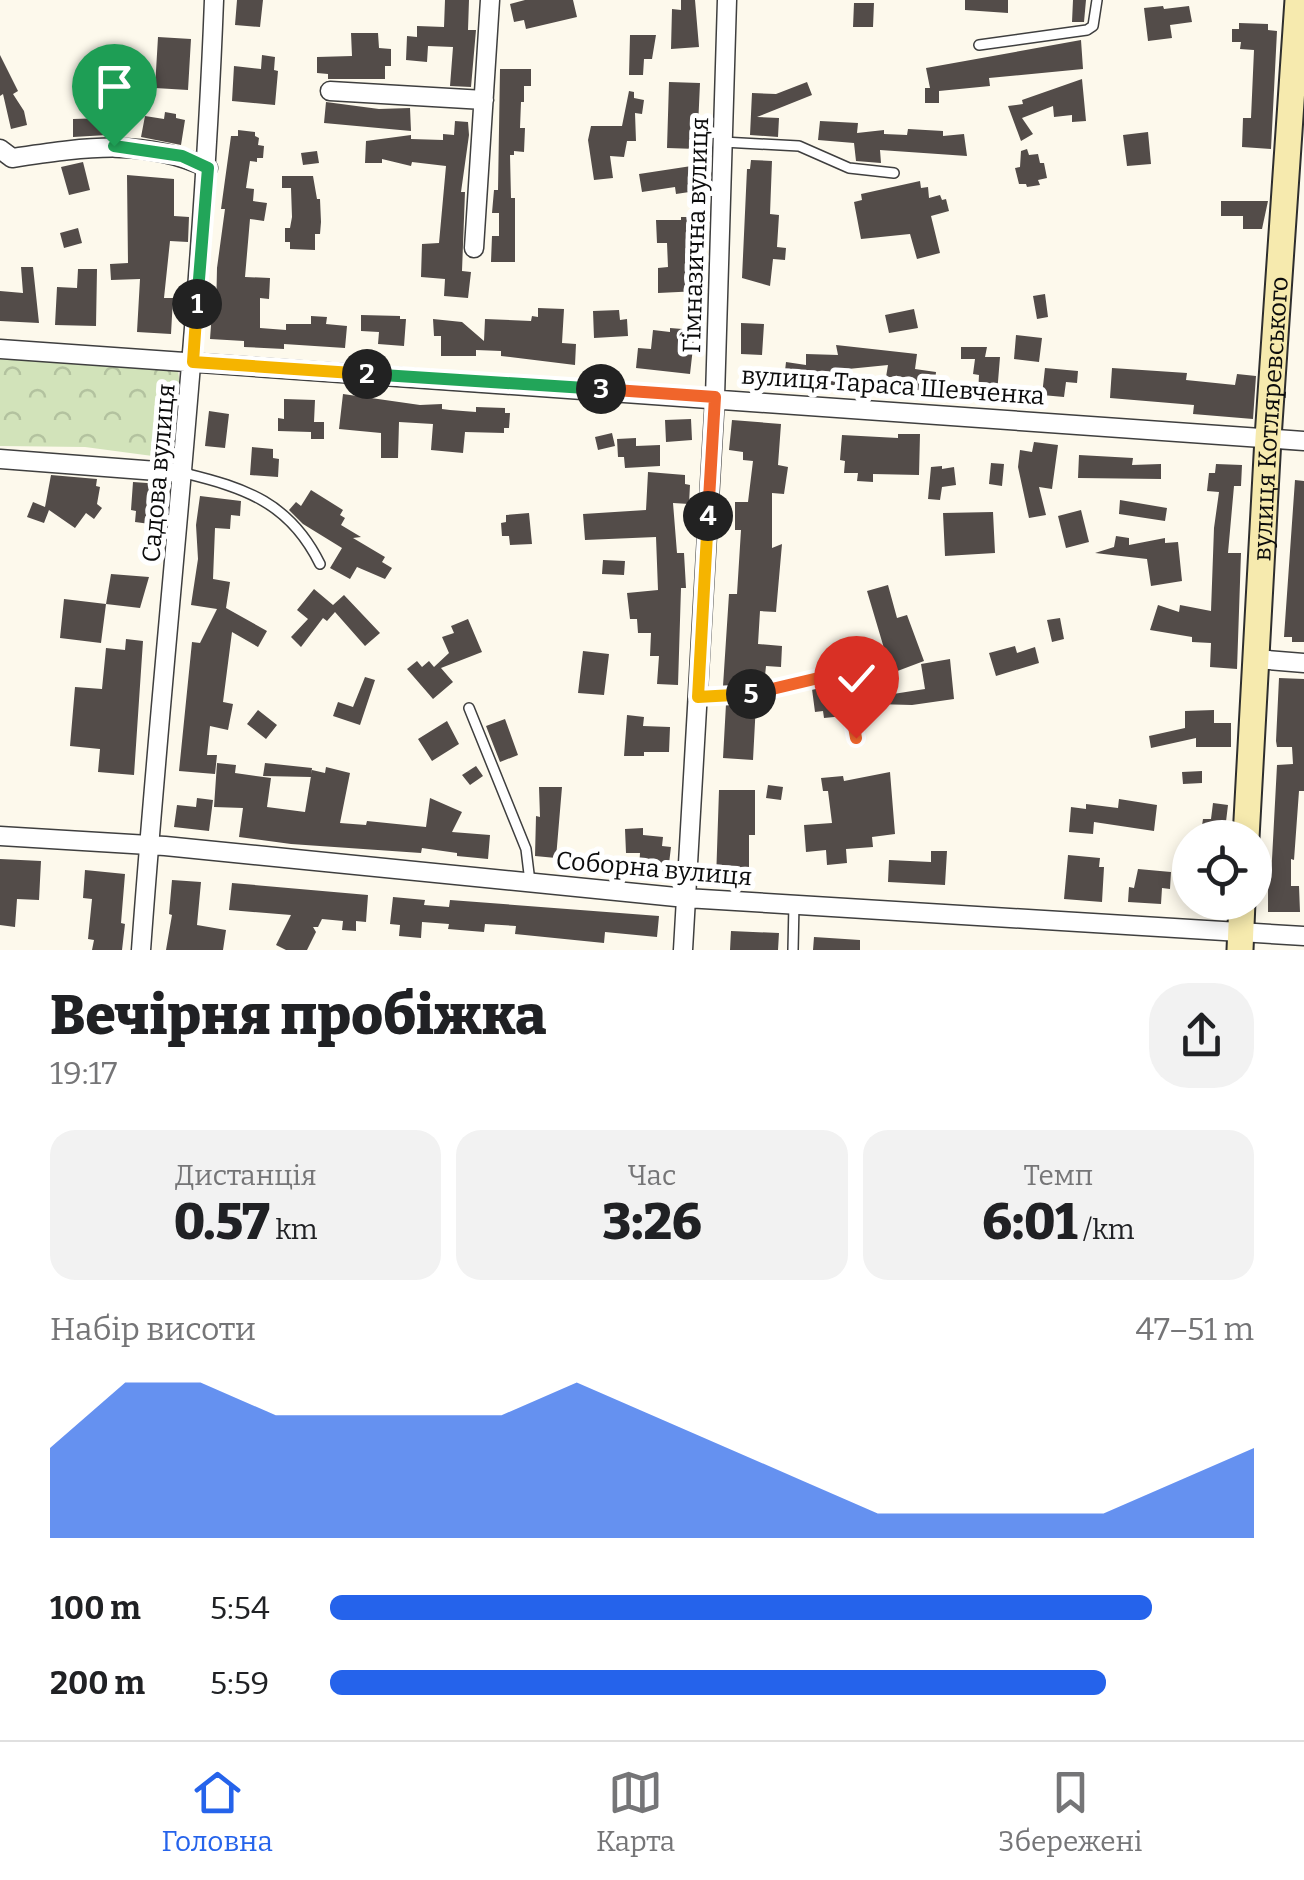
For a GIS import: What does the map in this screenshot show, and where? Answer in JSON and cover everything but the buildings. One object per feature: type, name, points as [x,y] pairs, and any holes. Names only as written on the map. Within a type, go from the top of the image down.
[{"type":"main road","name":"вулиця Котляревського","points":[[1247,820],[1298,0]]},
{"type":"street","name":"Садова вулиця","points":[[141,950],[208,168],[214,0]]},
{"type":"street","points":[[474,248],[490,0]]},
{"type":"street","name":"Гімназична вулиця","points":[[683,950],[715,397],[727,0]]},
{"type":"street","points":[[330,91],[484,100]]},
{"type":"street","points":[[0,150],[12,158],[114,146],[182,156],[208,168]]},
{"type":"street","name":"вулиця Тараса Шевченка","points":[[0,349],[1304,440]]},
{"type":"street","points":[[0,459],[183,473]]},
{"type":"street","points":[[1256,658],[1304,663]]},
{"type":"street","name":"Соборна вулиця","points":[[0,836],[148,846],[686,898],[1240,940],[1304,936]]},
{"type":"lane","points":[[979,45],[1087,30],[1094,26],[1097,0]]},
{"type":"lane","points":[[723,142],[799,146],[849,168],[894,172]]},
{"type":"lane","points":[[183,473],[254,494],[296,526],[320,564]]},
{"type":"lane","points":[[698,697],[765,694],[844,672],[856,738]]},
{"type":"lane","points":[[469,708],[526,849],[530,882]]},
{"type":"lane","points":[[793,950],[794,904]]},
{"type":"green space","points":[[0,356],[178,370],[182,399],[175,459],[85,447],[0,446]]},
{"type":"route","points":[[114,146],[182,156],[208,168],[193,362],[715,397],[698,697],[765,694],[844,672],[856,738]]}]
